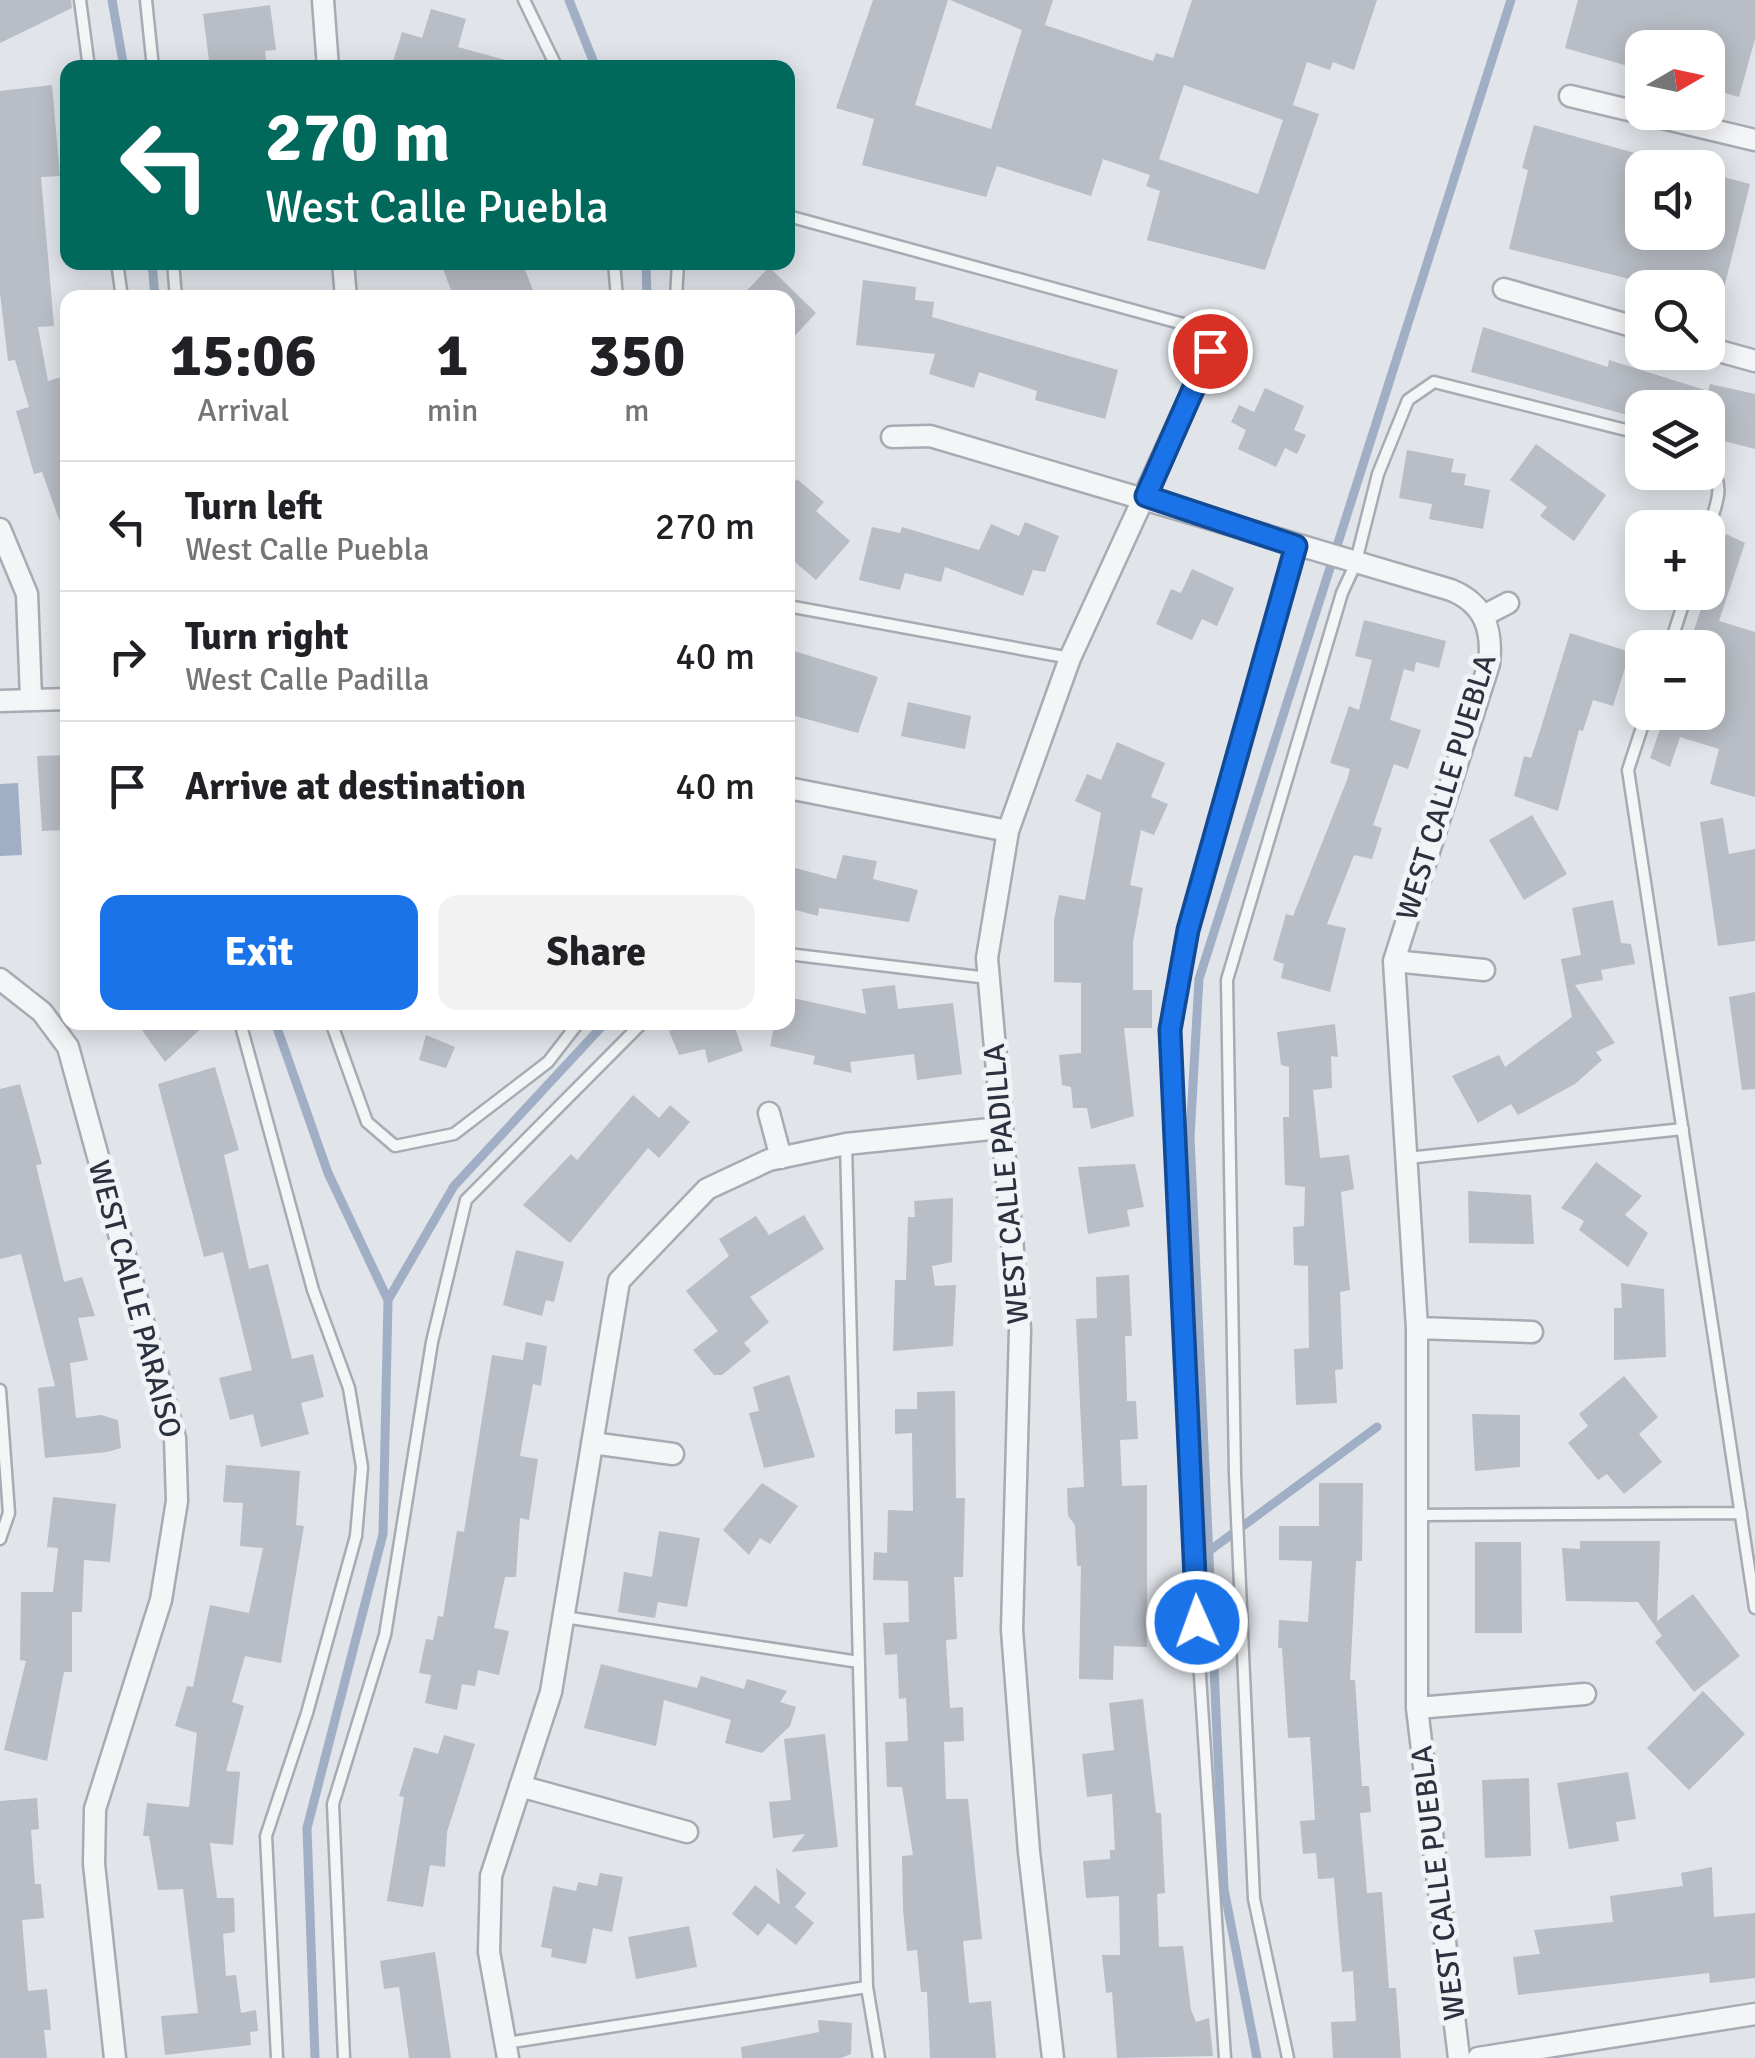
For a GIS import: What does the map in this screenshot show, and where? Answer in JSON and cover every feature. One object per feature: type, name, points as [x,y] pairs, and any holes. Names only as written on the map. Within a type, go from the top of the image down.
[{"type":"street","points":[[323,0],[327,60]]},
{"type":"street","points":[[1570,96],[1755,140]]},
{"type":"street","points":[[1504,290],[1625,324]]},
{"type":"street","name":"WEST CALLE PADILLA","points":[[1053,2058],[1029,1852],[1012,1630],[1020,1329],[987,958],[1008,831],[1070,658],[1210,351]]},
{"type":"street","points":[[1725,353],[1755,362]]},
{"type":"street","name":"WEST CALLE PUEBLA","points":[[892,437],[930,436],[1146,496],[1353,564],[1452,590],[1469,598],[1483,616],[1491,645],[1489,664],[1394,961],[1417,1328],[1417,1708],[1459,2058]]},
{"type":"street","points":[[0,528],[27,594],[31,698]]},
{"type":"street","points":[[1483,616],[1508,603]]},
{"type":"street","points":[[0,702],[60,698]]},
{"type":"street","points":[[795,789],[1008,831]]},
{"type":"street","name":"WEST CALLE PUEBLA","points":[[1394,961],[1484,970]]},
{"type":"street","name":"WEST CALLE PARAISO","points":[[0,979],[42,1012],[68,1047],[176,1438],[177,1501],[161,1600],[95,1808],[94,1864],[114,2058]]},
{"type":"street","points":[[769,1112],[781,1158]]},
{"type":"street","points":[[506,2051],[488,1952],[491,1876],[551,1692],[619,1281],[707,1190],[781,1158],[846,1144],[1000,1128]]},
{"type":"street","points":[[1417,1328],[1532,1332]]},
{"type":"street","points":[[592,1443],[673,1454]]},
{"type":"street","name":"WEST CALLE PUEBLA","points":[[1417,1708],[1585,1694]]},
{"type":"street","points":[[520,1786],[687,1832]]},
{"type":"street","points":[[1478,2058],[1755,2014]]},
{"type":"lane","points":[[80,0],[88,60]]},
{"type":"lane","points":[[146,0],[151,60]]},
{"type":"lane","points":[[524,0],[554,60]]},
{"type":"lane","points":[[795,218],[1187,325],[1208,341],[1210,351]]},
{"type":"lane","points":[[1288,2058],[1254,1899],[1235,1474],[1227,980],[1378,474],[1408,400],[1434,382],[1625,430]]},
{"type":"lane","points":[[1225,2058],[1198,1660],[1170,1030],[1188,930],[1306,549]]},
{"type":"lane","points":[[795,607],[1070,658]]},
{"type":"lane","points":[[1642,730],[1628,770],[1755,1608]]},
{"type":"lane","points":[[795,955],[989,978]]},
{"type":"lane","points":[[242,1030],[313,1290],[350,1388],[362,1467],[356,1536],[307,1713],[266,1836],[277,2058]]},
{"type":"lane","points":[[334,1030],[367,1122],[395,1146],[454,1134],[548,1062],[573,1030]]},
{"type":"lane","points":[[344,2058],[334,1804],[385,1635],[432,1342],[466,1200],[635,1030]]},
{"type":"lane","points":[[1406,1158],[1682,1129]]},
{"type":"lane","points":[[846,1144],[867,1987],[879,2058]]},
{"type":"lane","points":[[0,1390],[9,1512],[0,1539]]},
{"type":"lane","points":[[1417,1515],[1740,1512]]},
{"type":"lane","points":[[563,1617],[859,1662]]},
{"type":"lane","points":[[506,2051],[867,1987]]},
{"type":"water","points":[[18,783],[22,855],[0,856],[0,784]]},
{"type":"building","points":[[0,0],[71,0],[72,8],[0,43]]},
{"type":"building","points":[[873,0],[948,0],[915,105],[991,129],[1022,30],[950,0],[1053,0],[1045,25],[1153,61],[1156,53],[1173,58],[1192,0],[1377,0],[1354,70],[1333,62],[1330,70],[1307,62],[1293,105],[1319,114],[1265,270],[1147,240],[1160,191],[1146,186],[1150,175],[1103,159],[1091,196],[997,166],[986,197],[862,165],[874,119],[836,108]],"holes":[[[1184,85],[1283,120],[1258,194],[1159,159]]]},
{"type":"building","points":[[1578,0],[1755,0],[1755,39],[1739,97],[1725,93],[1725,30],[1625,30],[1625,65],[1565,48]]},
{"type":"building","points":[[270,5],[276,50],[265,51],[266,60],[209,60],[203,14]]},
{"type":"building","points":[[431,9],[466,19],[458,47],[505,60],[393,60],[402,32],[422,38]]},
{"type":"building","points":[[52,85],[60,176],[41,177],[54,326],[38,327],[48,381],[60,377],[60,522],[42,472],[34,474],[16,411],[29,407],[15,360],[8,361],[0,293],[0,91]]},
{"type":"building","points":[[1534,125],[1625,150],[1625,250],[1725,250],[1725,177],[1750,184],[1725,284],[1725,270],[1625,270],[1625,278],[1509,249],[1528,170],[1522,168]]},
{"type":"building","points":[[443,270],[525,270],[533,290],[451,290]]},
{"type":"building","points":[[766,270],[772,270],[792,290],[747,290]]},
{"type":"building","points":[[863,280],[916,287],[915,300],[934,302],[932,317],[1118,370],[1105,419],[1035,400],[1037,391],[979,372],[974,388],[929,374],[935,354],[856,345]]},
{"type":"building","points":[[795,292],[816,313],[795,336]]},
{"type":"building","points":[[1483,327],[1608,367],[1609,360],[1625,365],[1625,370],[1641,370],[1705,390],[1625,390],[1625,414],[1471,372]]},
{"type":"building","points":[[1710,384],[1755,394],[1755,449],[1725,441],[1725,390],[1708,390]]},
{"type":"building","points":[[1265,388],[1304,406],[1294,430],[1306,435],[1297,454],[1285,448],[1276,467],[1238,449],[1246,430],[1231,422],[1239,405],[1254,412]]},
{"type":"building","points":[[1536,444],[1606,495],[1574,541],[1540,516],[1547,507],[1510,480]]},
{"type":"building","points":[[1407,450],[1454,459],[1451,472],[1466,474],[1464,485],[1490,490],[1483,529],[1429,519],[1432,504],[1399,498]]},
{"type":"building","points":[[797,479],[824,502],[816,511],[850,541],[816,580],[795,562]]},
{"type":"building","points":[[1025,522],[1059,536],[1045,572],[1033,570],[1023,596],[945,567],[941,582],[905,573],[900,590],[859,580],[872,527],[900,533],[902,527],[979,550],[991,524],[1019,536]]},
{"type":"building","points":[[1726,534],[1745,543],[1725,603]]},
{"type":"building","points":[[1192,569],[1234,588],[1217,626],[1202,619],[1192,640],[1156,624],[1171,589],[1181,593]]},
{"type":"building","points":[[1701,610],[1723,610],[1719,621],[1755,632],[1755,797],[1710,784],[1719,749],[1680,737],[1670,767],[1650,758],[1660,730],[1725,730],[1725,630],[1694,630]]},
{"type":"building","points":[[1364,620],[1446,641],[1439,668],[1416,662],[1414,672],[1404,669],[1390,720],[1421,730],[1408,769],[1394,764],[1373,825],[1382,828],[1372,859],[1354,855],[1327,924],[1346,928],[1330,992],[1281,978],[1284,964],[1273,960],[1286,914],[1293,916],[1350,769],[1330,763],[1349,706],[1359,710],[1372,660],[1355,656]]},
{"type":"building","points":[[1570,633],[1625,650],[1625,668],[1613,706],[1593,700],[1583,731],[1579,730],[1558,811],[1514,796],[1524,756],[1531,758]]},
{"type":"building","points":[[795,651],[878,677],[858,733],[795,716]]},
{"type":"building","points":[[908,702],[971,716],[965,749],[901,736]]},
{"type":"building","points":[[1117,742],[1165,763],[1151,797],[1168,804],[1154,835],[1141,830],[1130,885],[1143,888],[1133,942],[1133,990],[1152,990],[1152,1028],[1124,1028],[1134,1116],[1091,1129],[1087,1108],[1073,1108],[1071,1087],[1062,1085],[1059,1055],[1081,1053],[1081,983],[1054,982],[1054,920],[1059,895],[1085,900],[1101,813],[1075,801],[1087,774],[1101,780]]},
{"type":"building","points":[[60,755],[60,830],[42,831],[37,756]]},
{"type":"building","points":[[1532,815],[1567,874],[1524,900],[1489,840]]},
{"type":"building","points":[[1723,818],[1729,854],[1755,849],[1755,941],[1718,946],[1700,822]]},
{"type":"building","points":[[843,855],[877,861],[873,879],[918,890],[909,922],[819,908],[818,916],[795,910],[795,868],[836,879]]},
{"type":"building","points":[[1613,900],[1621,943],[1631,944],[1635,964],[1601,970],[1603,980],[1575,985],[1615,1043],[1596,1052],[1602,1060],[1575,1084],[1518,1115],[1511,1104],[1478,1123],[1452,1076],[1499,1055],[1505,1067],[1572,1017],[1561,959],[1581,955],[1572,908]]},
{"type":"building","points":[[895,985],[898,1009],[953,1003],[962,1074],[917,1080],[914,1054],[850,1062],[852,1073],[813,1064],[815,1056],[770,1046],[773,1030],[795,1030],[795,999],[866,1014],[862,989]]},
{"type":"building","points":[[1755,992],[1755,1089],[1742,1090],[1729,997]]},
{"type":"building","points":[[1335,1024],[1338,1057],[1331,1056],[1332,1088],[1313,1090],[1320,1158],[1349,1155],[1354,1189],[1341,1192],[1350,1290],[1340,1292],[1343,1369],[1335,1370],[1337,1403],[1296,1405],[1294,1349],[1309,1348],[1308,1266],[1294,1265],[1293,1227],[1304,1226],[1305,1187],[1285,1185],[1283,1117],[1289,1117],[1289,1067],[1281,1065],[1277,1032]]},
{"type":"building","points":[[142,1030],[199,1030],[165,1062]]},
{"type":"building","points":[[736,1030],[743,1051],[708,1063],[705,1049],[679,1055],[669,1031]]},
{"type":"building","points":[[426,1035],[455,1047],[446,1068],[419,1060]]},
{"type":"building","points":[[215,1067],[239,1150],[224,1155],[249,1269],[268,1264],[292,1359],[313,1354],[324,1397],[301,1403],[309,1434],[261,1447],[253,1414],[230,1420],[219,1378],[252,1370],[223,1252],[204,1257],[158,1084]]},
{"type":"building","points":[[20,1084],[42,1164],[36,1165],[64,1282],[82,1277],[95,1316],[78,1318],[88,1360],[70,1363],[76,1418],[101,1415],[118,1420],[121,1448],[107,1452],[45,1458],[38,1388],[55,1386],[21,1254],[0,1259],[0,1089]]},
{"type":"building","points":[[633,1095],[659,1118],[670,1105],[690,1122],[659,1158],[648,1148],[570,1243],[523,1205],[571,1154],[577,1160]]},
{"type":"building","points":[[1596,1162],[1642,1196],[1625,1215],[1648,1233],[1628,1267],[1579,1230],[1584,1221],[1561,1208]]},
{"type":"building","points":[[1135,1164],[1144,1207],[1127,1210],[1130,1226],[1088,1234],[1078,1167]]},
{"type":"building","points":[[1468,1191],[1531,1195],[1534,1244],[1469,1243]]},
{"type":"building","points":[[953,1198],[952,1262],[932,1266],[935,1286],[956,1285],[953,1346],[893,1351],[895,1280],[906,1280],[908,1217],[915,1217],[914,1201]]},
{"type":"building","points":[[804,1215],[824,1249],[750,1297],[769,1322],[744,1343],[751,1351],[722,1375],[714,1375],[693,1350],[718,1331],[686,1291],[729,1256],[719,1239],[756,1216],[769,1235]]},
{"type":"building","points":[[516,1250],[564,1262],[554,1302],[546,1300],[542,1316],[503,1305]]},
{"type":"building","points":[[1129,1275],[1132,1336],[1125,1336],[1127,1401],[1136,1401],[1138,1439],[1120,1440],[1122,1486],[1147,1485],[1147,1647],[1114,1646],[1113,1680],[1079,1679],[1081,1566],[1077,1566],[1075,1525],[1068,1516],[1067,1488],[1084,1487],[1076,1319],[1097,1318],[1096,1277]]},
{"type":"building","points":[[1621,1283],[1664,1289],[1666,1357],[1614,1360],[1614,1308],[1622,1308]]},
{"type":"building","points":[[526,1342],[547,1346],[541,1386],[533,1384],[520,1456],[538,1459],[529,1520],[520,1518],[516,1577],[505,1577],[494,1628],[509,1631],[499,1675],[478,1670],[475,1686],[462,1684],[457,1710],[425,1703],[431,1675],[419,1673],[426,1639],[433,1640],[438,1616],[443,1617],[457,1531],[464,1532],[492,1355],[523,1360]]},
{"type":"building","points":[[789,1375],[815,1457],[764,1468],[749,1413],[759,1411],[753,1387]]},
{"type":"building","points":[[1624,1376],[1658,1417],[1639,1434],[1662,1462],[1624,1494],[1607,1474],[1598,1480],[1568,1443],[1588,1426],[1579,1414]]},
{"type":"building","points":[[955,1391],[956,1498],[965,1498],[963,1577],[954,1577],[957,1639],[946,1640],[950,1708],[963,1707],[964,1741],[944,1742],[946,1799],[968,1799],[982,1939],[963,1941],[969,2003],[991,2001],[996,2058],[930,2058],[927,1992],[921,1992],[917,1950],[907,1951],[903,1909],[902,1856],[913,1855],[902,1787],[887,1787],[885,1742],[908,1741],[906,1698],[899,1699],[897,1654],[885,1655],[883,1623],[909,1622],[908,1581],[873,1580],[874,1552],[887,1553],[888,1510],[913,1511],[912,1433],[895,1434],[895,1409],[917,1409],[917,1392]]},
{"type":"building","points":[[1472,1414],[1520,1415],[1520,1467],[1475,1471]]},
{"type":"building","points":[[226,1465],[300,1471],[296,1525],[304,1526],[281,1663],[245,1656],[232,1702],[244,1706],[226,1771],[240,1772],[233,1845],[210,1843],[217,1898],[234,1898],[235,1932],[223,1934],[226,1976],[236,1975],[241,2013],[256,2010],[258,2031],[250,2032],[251,2045],[165,2055],[161,2016],[198,2013],[183,1889],[158,1890],[149,1836],[143,1836],[147,1803],[189,1807],[197,1733],[175,1726],[187,1686],[193,1687],[210,1605],[249,1613],[263,1548],[240,1546],[243,1503],[223,1502]]},
{"type":"building","points":[[762,1483],[798,1506],[770,1544],[760,1538],[749,1555],[723,1530]]},
{"type":"building","points":[[1319,1483],[1363,1483],[1362,1561],[1356,1561],[1350,1680],[1355,1680],[1362,1786],[1369,1786],[1371,1812],[1360,1813],[1367,1893],[1382,1892],[1389,1988],[1396,1988],[1401,2058],[1333,2058],[1331,2022],[1356,2021],[1353,1971],[1342,1972],[1334,1878],[1318,1879],[1316,1853],[1303,1854],[1300,1821],[1315,1820],[1310,1737],[1288,1738],[1282,1648],[1278,1648],[1279,1620],[1308,1622],[1312,1561],[1279,1560],[1279,1526],[1319,1526]]},
{"type":"building","points":[[53,1497],[116,1504],[110,1562],[84,1560],[82,1612],[72,1612],[72,1672],[64,1672],[47,1761],[4,1750],[26,1661],[20,1660],[21,1592],[53,1592],[58,1548],[47,1547]]},
{"type":"building","points":[[659,1531],[700,1538],[687,1607],[658,1602],[655,1618],[618,1612],[624,1572],[652,1577]]},
{"type":"building","points":[[1580,1541],[1660,1541],[1657,1621],[1693,1594],[1740,1656],[1694,1692],[1655,1642],[1662,1636],[1638,1602],[1566,1601],[1562,1548],[1580,1549]]},
{"type":"building","points":[[1475,1542],[1521,1542],[1522,1633],[1475,1633]]},
{"type":"building","points":[[601,1664],[697,1688],[701,1676],[744,1689],[747,1679],[787,1691],[780,1702],[796,1707],[790,1726],[762,1753],[725,1743],[731,1720],[664,1700],[656,1746],[584,1728]]},
{"type":"building","points":[[1703,1691],[1745,1734],[1689,1790],[1647,1748]]},
{"type":"building","points":[[1143,1699],[1156,1813],[1161,1813],[1165,1893],[1157,1894],[1159,1947],[1183,1946],[1191,2010],[1196,2022],[1209,2018],[1213,2056],[1117,2058],[1112,1992],[1106,1993],[1102,1955],[1120,1955],[1119,1896],[1086,1898],[1083,1861],[1110,1859],[1110,1850],[1115,1850],[1112,1794],[1087,1797],[1082,1754],[1114,1750],[1109,1703]]},
{"type":"building","points":[[825,1734],[838,1847],[791,1852],[805,1834],[773,1838],[769,1802],[791,1800],[784,1739]]},
{"type":"building","points":[[444,1735],[475,1744],[447,1832],[445,1867],[430,1865],[423,1907],[387,1901],[404,1797],[399,1796],[414,1747],[438,1754]]},
{"type":"building","points":[[1628,1772],[1636,1819],[1616,1822],[1619,1841],[1569,1849],[1557,1783]]},
{"type":"building","points":[[1529,1778],[1531,1856],[1485,1858],[1482,1780]]},
{"type":"building","points":[[37,1798],[39,1829],[31,1830],[35,1884],[41,1884],[44,1918],[22,1920],[28,1991],[47,1989],[51,2030],[44,2030],[47,2058],[0,2058],[0,1801]]},
{"type":"building","points":[[1712,1867],[1714,1917],[1755,1913],[1755,1978],[1710,1983],[1709,1973],[1518,1995],[1513,1957],[1540,1954],[1534,1930],[1613,1922],[1610,1896],[1683,1886],[1681,1873]]},
{"type":"building","points":[[776,1868],[806,1893],[795,1907],[814,1923],[796,1945],[768,1923],[758,1936],[732,1914],[755,1885],[780,1905]]},
{"type":"building","points":[[600,1873],[623,1877],[612,1932],[593,1928],[586,1964],[551,1957],[552,1949],[541,1947],[553,1886],[576,1891],[578,1882],[597,1886]]},
{"type":"building","points":[[689,1926],[697,1967],[636,1979],[628,1937]]},
{"type":"building","points":[[435,1952],[451,2058],[409,2058],[399,1987],[384,1989],[380,1961]]},
{"type":"building","points":[[818,2020],[852,2023],[851,2054],[841,2058],[742,2058],[741,2047],[819,2032]]},
{"type":"waterway","points":[[112,0],[123,60]]},
{"type":"waterway","points":[[569,0],[593,60]]},
{"type":"waterway","points":[[1257,2058],[1224,1889],[1190,1137],[1199,979],[1511,0]]},
{"type":"waterway","points":[[153,270],[154,290]]},
{"type":"waterway","points":[[646,270],[647,290]]},
{"type":"waterway","points":[[278,1030],[328,1173],[388,1300],[383,1534],[307,1828],[315,2058]]},
{"type":"waterway","points":[[388,1300],[454,1186],[599,1030]]},
{"type":"waterway","points":[[1209,1551],[1377,1427]]},
{"type":"route","points":[[1197,1622],[1170,1030],[1188,930],[1296,546],[1146,496],[1210,351]]}]
